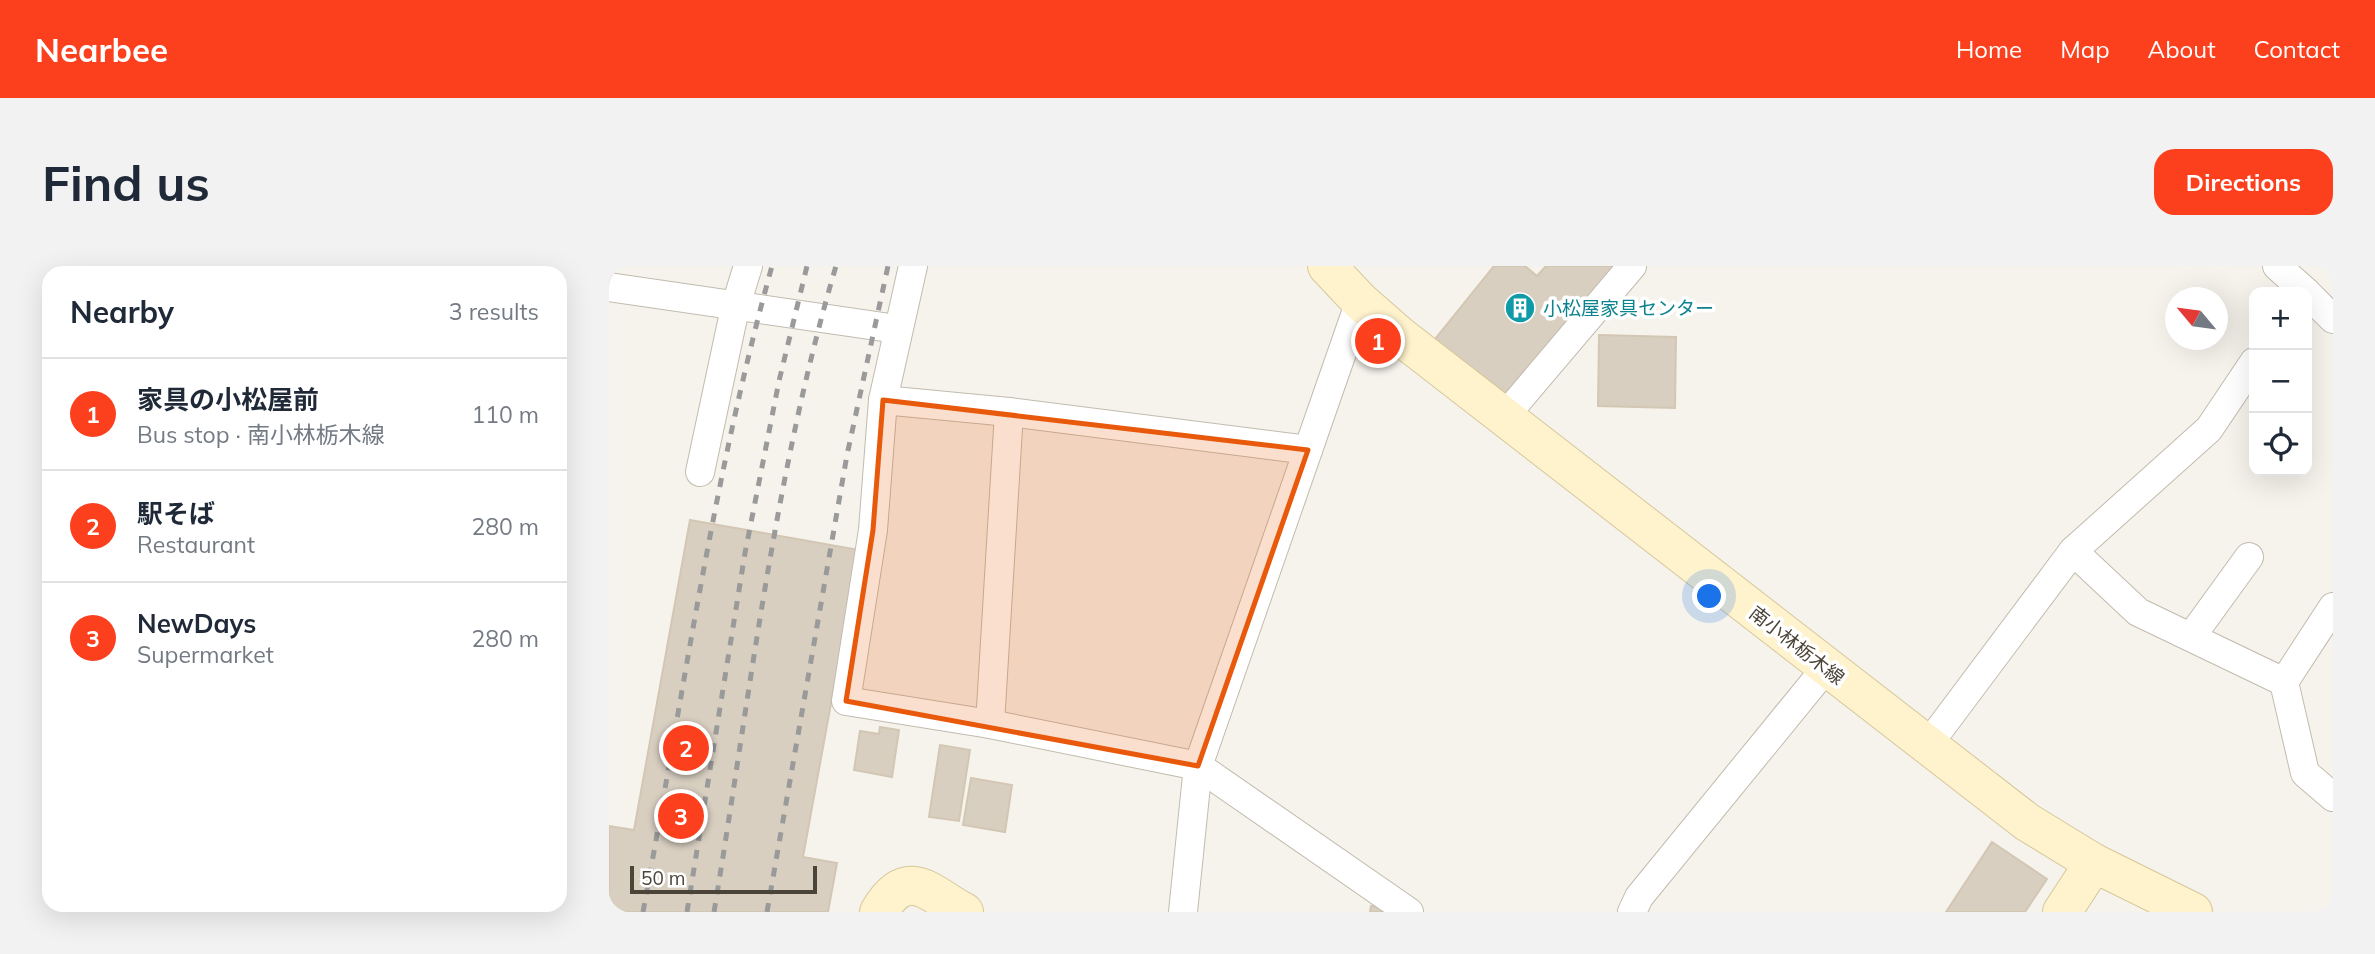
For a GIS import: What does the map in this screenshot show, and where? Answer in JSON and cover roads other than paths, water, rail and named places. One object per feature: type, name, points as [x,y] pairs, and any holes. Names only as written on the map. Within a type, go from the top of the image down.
[{"type":"main road","name":"南小林栃木線","points":[[1327,266],[1360,301],[1504,417],[2027,822],[2094,863],[2193,912]]},
{"type":"main road","points":[[2062,912],[2094,863]]},
{"type":"main road","points":[[879,912],[899,890],[914,886],[932,890],[964,912]]},
{"type":"street","points":[[700,472],[735,308],[748,266]]},
{"type":"street","points":[[913,266],[883,400],[873,530],[846,701],[990,724],[1198,766],[1409,912]]},
{"type":"street","points":[[1504,417],[1632,266]]},
{"type":"street","points":[[2277,266],[2299,287]]},
{"type":"street","points":[[609,287],[735,308],[897,329]]},
{"type":"street","points":[[2312,299],[2333,319]]},
{"type":"street","points":[[1183,912],[1198,766],[1360,301]]},
{"type":"street","points":[[1927,746],[2073,551],[2209,429],[2249,369]]},
{"type":"street","points":[[883,400],[1009,412],[1308,450]]},
{"type":"street","points":[[990,724],[1009,412]]},
{"type":"street","points":[[2073,551],[2138,611],[2284,682]]},
{"type":"street","points":[[2191,637],[2249,557]]},
{"type":"street","points":[[2333,607],[2284,682],[2305,773],[2333,796]]},
{"type":"street","points":[[1632,912],[1639,897],[1826,668]]},
{"type":"railway","points":[[643,912],[716,507],[751,346],[772,266]]},
{"type":"railway","points":[[687,912],[745,553],[779,381],[807,266]]},
{"type":"railway","points":[[714,912],[780,506],[814,345],[836,266]]},
{"type":"railway","points":[[767,912],[847,455],[888,266]]},
{"type":"place","name":"小松屋家具センター","points":[[1520,308]]},
{"type":"place","name":"家具の小松屋前","points":[[1378,341]]},
{"type":"place","name":"駅そば","points":[[686,748]]},
{"type":"place","name":"NewDays","points":[[681,816]]}]
